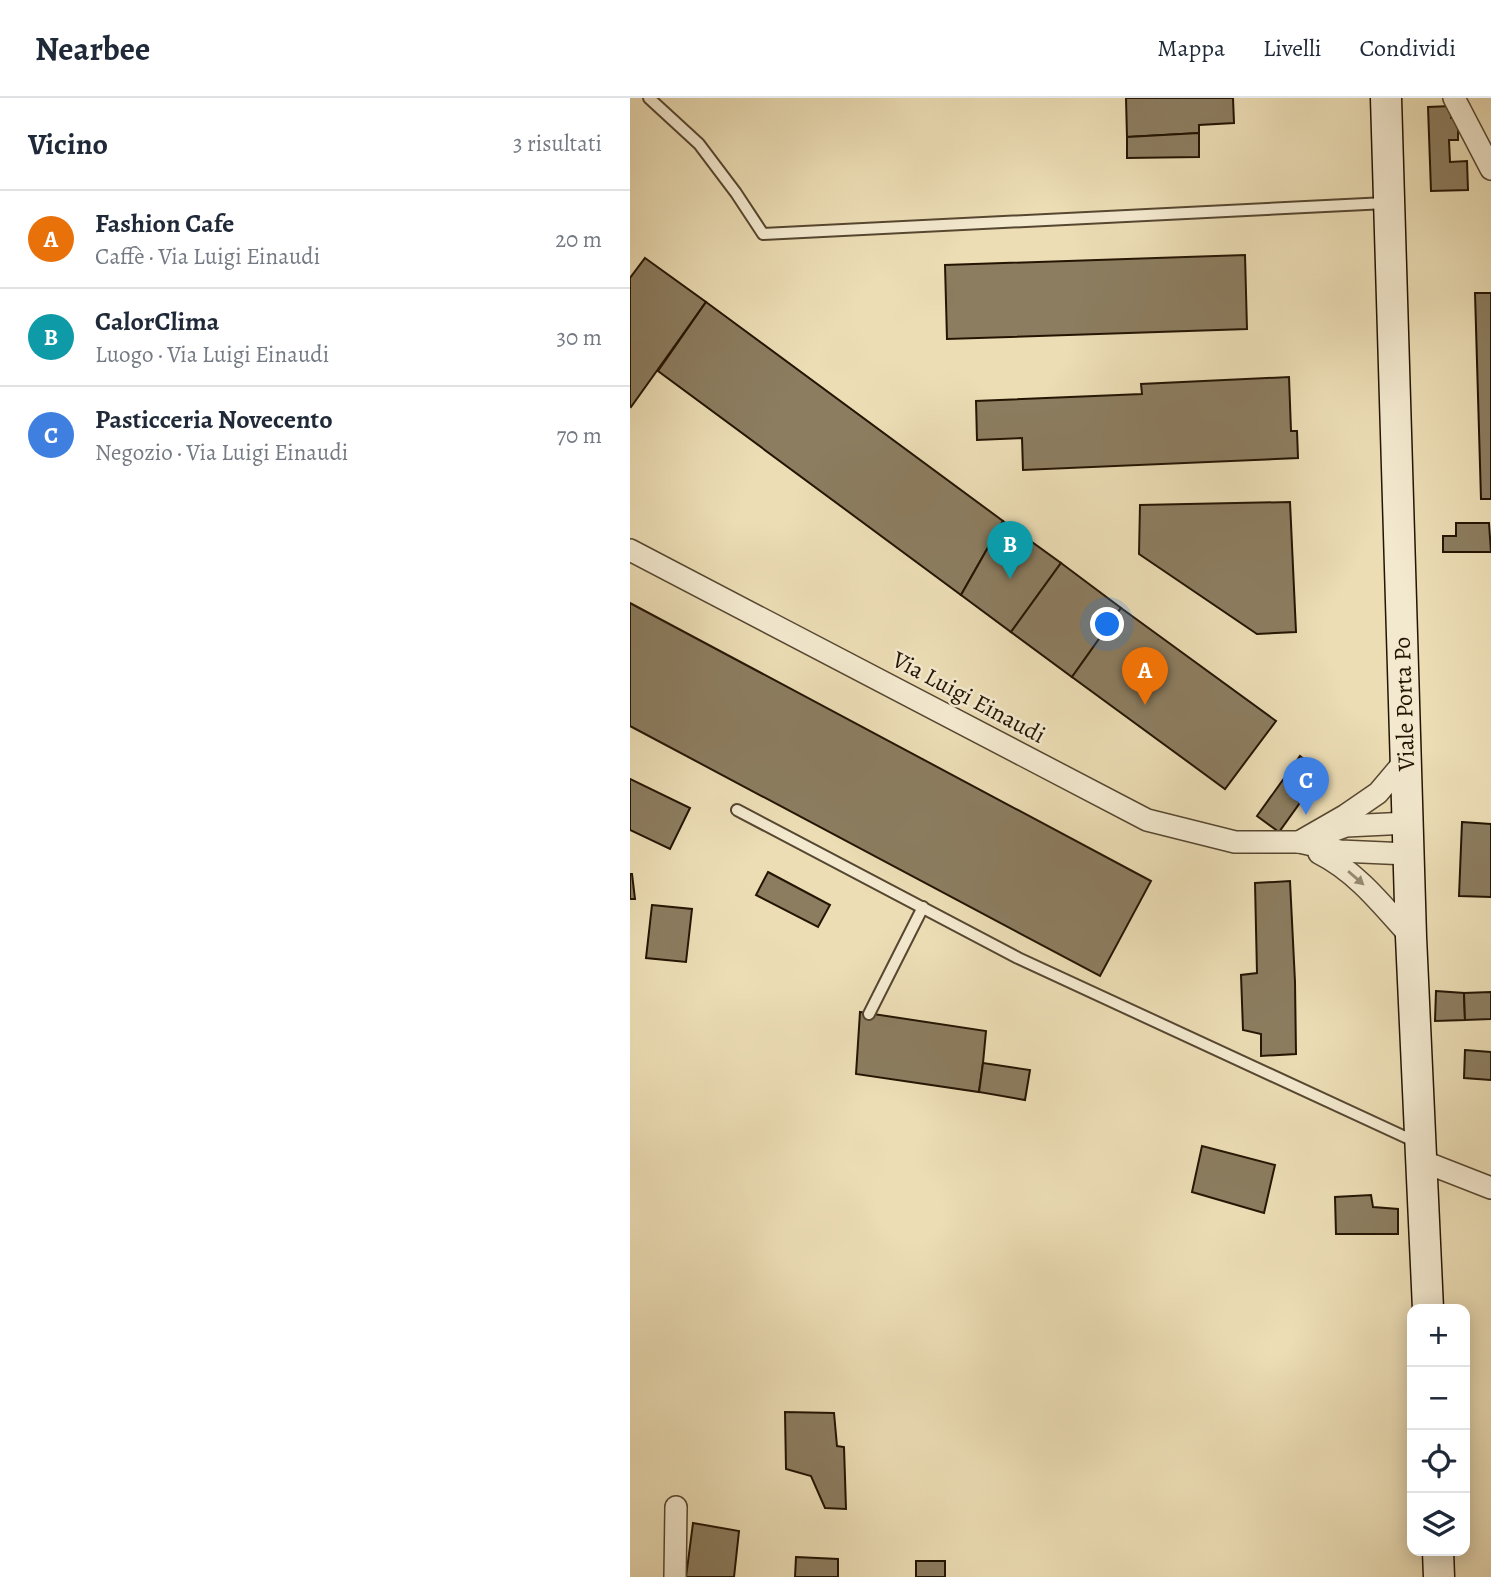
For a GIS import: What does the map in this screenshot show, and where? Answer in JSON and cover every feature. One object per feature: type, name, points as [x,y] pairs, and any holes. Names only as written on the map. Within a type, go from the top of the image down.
[{"type":"main road","name":"Viale Porta Po","points":[[1386,98],[1408,855],[1428,1304]]},
{"type":"main road","points":[[1438,1556],[1439,1577]]},
{"type":"street","points":[[1454,98],[1491,169]]},
{"type":"street","name":"Via Luigi Einaudi","points":[[630,550],[1147,820],[1235,842],[1299,842],[1340,851],[1408,855]]},
{"type":"street","name":"Via Luigi Einaudi","points":[[1299,842],[1378,793],[1405,761]]},
{"type":"street","name":"Via Luigi Einaudi","points":[[1299,842],[1346,826],[1408,823]]},
{"type":"street","name":"Via Luigi Einaudi","points":[[1299,842],[1335,861],[1360,881],[1411,937]]},
{"type":"street","points":[[1422,1153],[1491,1188]]},
{"type":"street","points":[[675,1577],[676,1507]]},
{"type":"lane","points":[[649,98],[699,144],[736,192],[763,234],[1389,203]]},
{"type":"lane","points":[[737,810],[1018,958],[1422,1153]]},
{"type":"lane","points":[[869,1014],[923,907]]},
{"type":"building","points":[[1126,98],[1233,98],[1234,123],[1199,125],[1199,133],[1127,137]]},
{"type":"building","points":[[1451,106],[1451,118],[1458,118],[1458,140],[1449,140],[1450,162],[1467,161],[1468,190],[1431,191],[1428,107]]},
{"type":"building","points":[[1199,133],[1199,157],[1127,158],[1127,137]]},
{"type":"building","points":[[1245,255],[1247,329],[947,339],[945,265]]},
{"type":"building","points":[[645,258],[706,302],[631,407],[630,278]]},
{"type":"building","points":[[1475,293],[1491,293],[1491,499],[1481,499]]},
{"type":"building","points":[[706,302],[1003,521],[961,595],[658,371]]},
{"type":"building","points":[[1289,377],[1291,431],[1297,431],[1298,458],[1023,470],[1022,438],[977,440],[976,401],[1142,394],[1141,384]]},
{"type":"building","points":[[1290,502],[1296,632],[1257,634],[1139,554],[1140,505]]},
{"type":"building","points":[[1003,521],[1061,563],[1011,632],[961,595]]},
{"type":"building","points":[[1456,523],[1489,523],[1491,552],[1443,552],[1443,536],[1456,536]]},
{"type":"building","points":[[1061,563],[1121,608],[1072,677],[1011,632]]},
{"type":"building","points":[[630,603],[1151,881],[1100,976],[630,726]]},
{"type":"building","points":[[1121,608],[1276,721],[1225,789],[1072,677]]},
{"type":"building","points":[[1300,756],[1322,772],[1279,832],[1257,816]]},
{"type":"building","points":[[630,779],[690,808],[670,849],[630,830]]},
{"type":"building","points":[[1462,822],[1491,824],[1491,897],[1459,896]]},
{"type":"building","points":[[768,872],[830,905],[818,927],[756,895]]},
{"type":"building","points":[[632,874],[635,899],[630,899]]},
{"type":"building","points":[[1290,881],[1296,1054],[1261,1056],[1261,1034],[1243,1030],[1241,975],[1257,973],[1255,883]]},
{"type":"building","points":[[652,905],[692,909],[686,962],[646,958]]},
{"type":"building","points":[[1436,991],[1464,993],[1465,1020],[1435,1021]]},
{"type":"building","points":[[1491,992],[1491,1019],[1465,1020],[1464,993]]},
{"type":"building","points":[[860,1012],[986,1031],[979,1092],[856,1074]]},
{"type":"building","points":[[1465,1050],[1491,1052],[1491,1080],[1464,1078]]},
{"type":"building","points":[[983,1063],[1030,1070],[1025,1100],[979,1092]]},
{"type":"building","points":[[1202,1146],[1275,1165],[1264,1213],[1192,1192]]},
{"type":"building","points":[[1371,1195],[1373,1207],[1398,1209],[1398,1234],[1336,1234],[1335,1197]]},
{"type":"building","points":[[785,1412],[834,1413],[837,1446],[844,1447],[846,1509],[825,1508],[811,1476],[786,1469]]},
{"type":"building","points":[[693,1523],[739,1531],[734,1577],[686,1577]]},
{"type":"building","points":[[796,1557],[838,1559],[838,1577],[795,1577]]},
{"type":"building","points":[[916,1561],[945,1561],[945,1577],[916,1577]]},
{"type":"place","name":"CalorClima","points":[[1010,579]]},
{"type":"place","name":"Fashion Cafe","points":[[1145,705]]},
{"type":"place","name":"Pasticceria Novecento","points":[[1306,815]]}]
